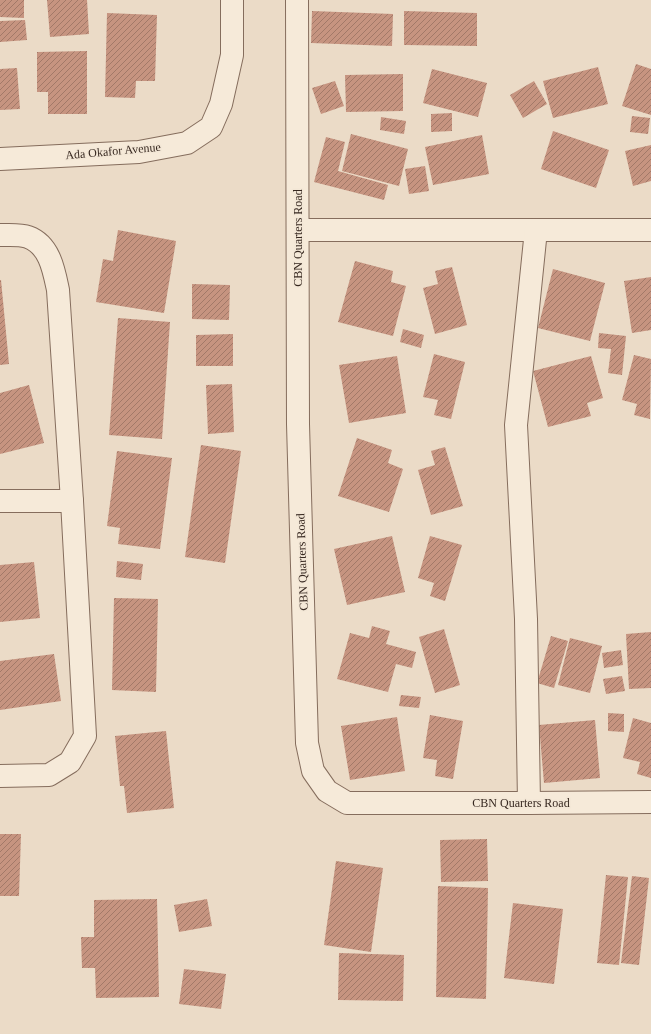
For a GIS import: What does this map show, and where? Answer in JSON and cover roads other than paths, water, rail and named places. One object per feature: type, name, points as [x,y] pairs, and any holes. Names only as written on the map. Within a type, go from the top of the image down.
[{"type":"street","name":"Ada Okafor Avenue","points":[[0,159],[139,152],[187,143],[211,127],[221,104],[232,55],[232,0]]},
{"type":"street","name":"CBN Quarters Road","points":[[297,0],[298,432],[307,743],[313,771],[327,791],[347,803],[651,802]]},
{"type":"street","points":[[298,230],[651,230]]},
{"type":"street","points":[[529,803],[526,619],[516,425],[536,230]]},
{"type":"street","points":[[0,235],[28,237],[41,245],[52,264],[58,290],[72,501],[85,736],[70,762],[48,775],[0,776]]},
{"type":"street","points":[[0,501],[72,501]]}]
